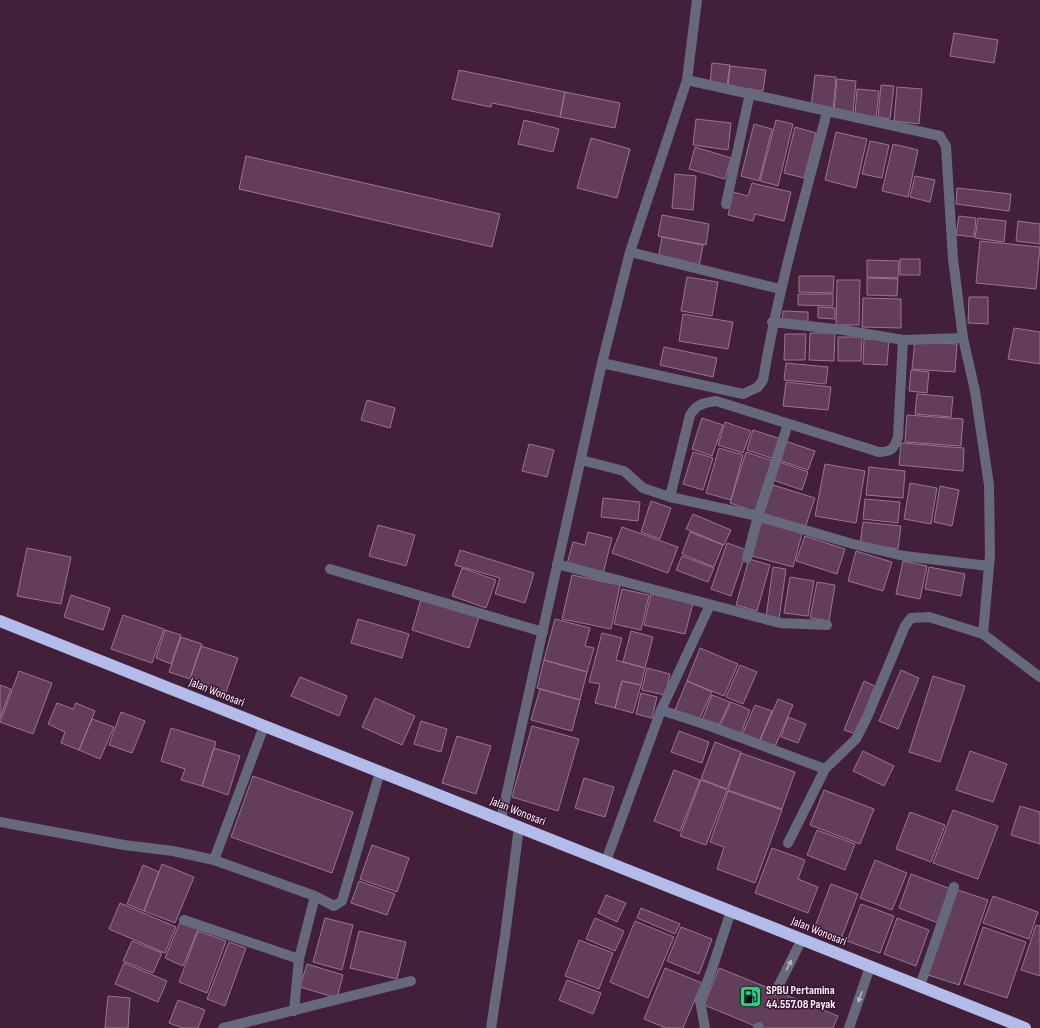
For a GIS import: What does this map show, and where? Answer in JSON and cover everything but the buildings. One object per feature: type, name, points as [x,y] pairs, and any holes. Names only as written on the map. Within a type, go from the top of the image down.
[{"type":"highway","name":"Jalan Wonosari","points":[[0,621],[1025,1028]]},
{"type":"street","points":[[501,819],[602,363],[630,252],[687,80],[697,0]]},
{"type":"street","points":[[687,80],[940,136],[946,146],[953,259],[962,338],[975,391],[989,485],[989,566],[983,634]]},
{"type":"street","points":[[726,204],[750,93]]},
{"type":"street","points":[[602,363],[743,394],[758,387],[763,380],[772,322],[827,112]]},
{"type":"street","points":[[630,252],[780,289]]},
{"type":"street","points":[[772,322],[844,330],[902,340],[962,338]]},
{"type":"street","points":[[670,497],[690,415],[695,406],[702,403],[716,401],[879,452],[889,452],[894,448],[898,437],[902,340]]},
{"type":"street","points":[[747,558],[758,516],[788,424]]},
{"type":"street","points":[[581,460],[624,471],[643,488],[670,497],[758,516],[853,544],[904,556],[989,566]]},
{"type":"street","points":[[557,564],[780,624],[827,625]]},
{"type":"street","points":[[330,569],[543,632]]},
{"type":"street","points":[[606,861],[661,710],[710,605]]},
{"type":"street","points":[[788,843],[825,769],[856,739],[868,715],[905,626],[911,618],[929,617],[983,634],[1040,676]]},
{"type":"street","points":[[661,710],[707,725],[825,769]]},
{"type":"street","points":[[214,860],[264,726]]},
{"type":"street","points":[[0,822],[124,846],[173,850],[214,860],[315,896],[334,906],[342,901],[380,772]]},
{"type":"street","points":[[491,1028],[519,827]]},
{"type":"street","points":[[920,986],[954,887]]},
{"type":"street","points":[[294,1011],[299,959],[315,896]]},
{"type":"street","points":[[705,1028],[700,1002],[731,911]]},
{"type":"street","points":[[184,920],[299,959]]},
{"type":"street","points":[[776,991],[802,939]]},
{"type":"street","points":[[849,1028],[870,967]]},
{"type":"street","points":[[224,1028],[411,980]]},
{"type":"place","name":"SPBU Pertamina 44.557.08 Payak","points":[[751,997]]}]
